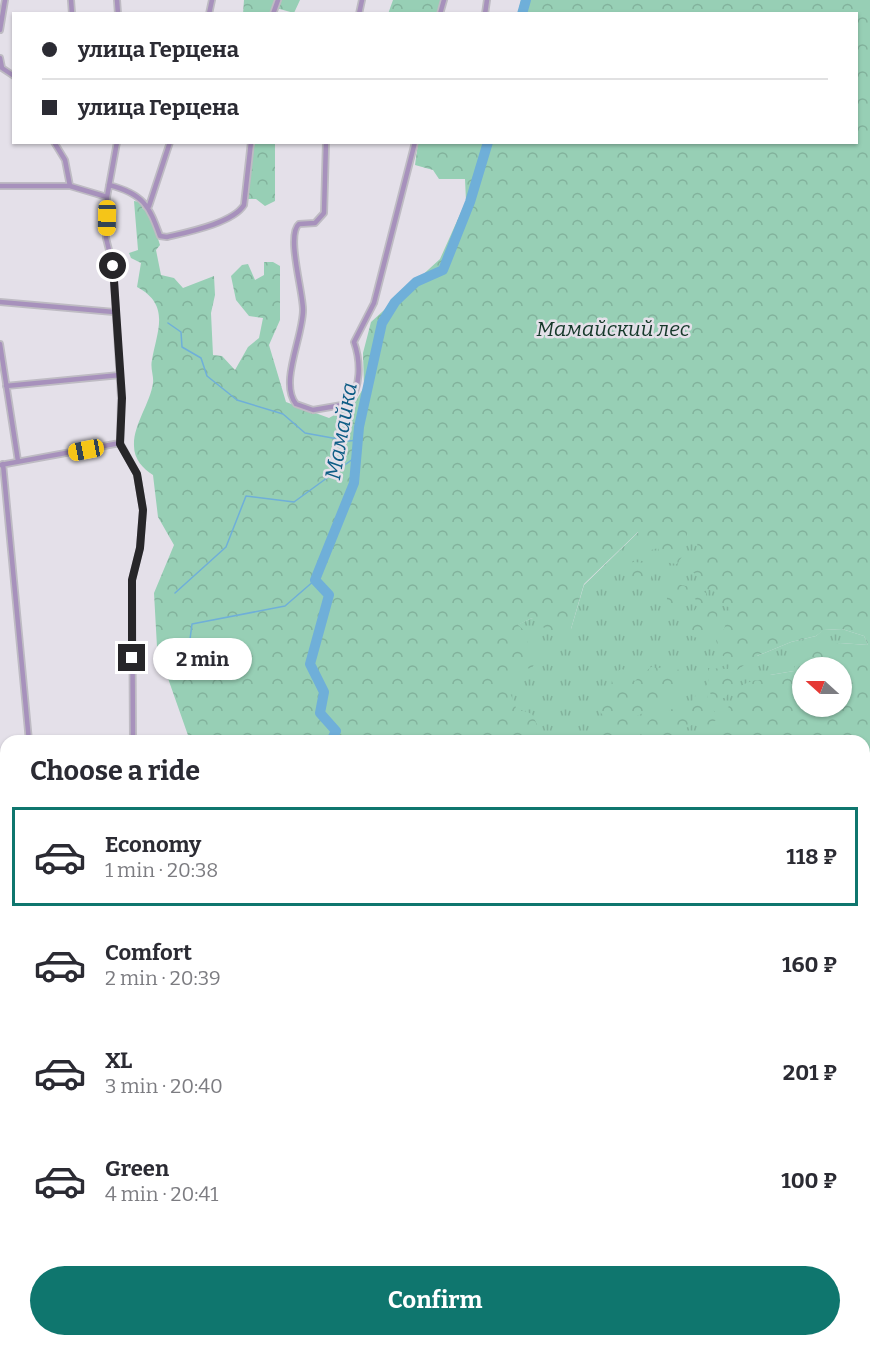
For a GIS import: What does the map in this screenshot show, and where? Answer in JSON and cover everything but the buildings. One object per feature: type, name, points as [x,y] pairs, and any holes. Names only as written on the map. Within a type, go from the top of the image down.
[{"type":"street","points":[[0,30],[5,0]]},
{"type":"street","points":[[0,58],[2,68],[12,75]]},
{"type":"street","points":[[55,144],[65,160],[70,186]]},
{"type":"street","points":[[117,144],[107,197],[106,238],[113,266],[114,312],[120,375],[120,444],[137,474],[143,510],[140,548],[132,580],[133,735]]},
{"type":"street","points":[[148,206],[169,144]]},
{"type":"street","points":[[110,185],[135,194],[148,206],[160,236],[167,237],[227,220],[238,213],[244,205],[244,181],[250,160],[251,144]]},
{"type":"street","points":[[326,144],[324,213],[315,223],[299,224],[294,233],[295,257],[303,294],[303,320],[289,386],[292,399],[296,404],[313,410],[348,404],[357,393],[359,355],[354,342],[374,303],[401,208],[415,144]]},
{"type":"street","points":[[0,186],[70,186],[107,197]]},
{"type":"street","points":[[0,302],[114,312]]},
{"type":"street","points":[[0,344],[18,461]]},
{"type":"street","points":[[6,386],[120,375]]},
{"type":"street","points":[[28,735],[2,464],[120,444]]},
{"type":"green space","points":[[244,0],[300,0],[294,12],[276,8],[272,12],[243,12]]},
{"type":"green space","points":[[393,0],[442,0],[439,12],[389,12]]},
{"type":"green space","name":"Мамайский лес","points":[[521,0],[870,0],[870,735],[718,735],[720,720],[734,698],[734,690],[756,680],[770,681],[770,675],[792,671],[792,717],[852,717],[852,657],[797,657],[798,653],[840,643],[868,645],[864,636],[842,629],[824,630],[816,636],[791,642],[757,656],[733,673],[739,676],[739,679],[725,698],[713,698],[706,686],[709,680],[708,668],[728,669],[732,661],[720,654],[716,640],[723,632],[730,611],[729,607],[719,605],[720,597],[715,592],[704,588],[699,576],[692,572],[699,536],[696,526],[692,525],[688,527],[685,552],[677,564],[663,562],[658,548],[648,551],[644,549],[638,532],[584,584],[571,629],[554,636],[532,618],[518,625],[528,636],[526,646],[538,651],[539,658],[531,669],[527,668],[527,664],[520,666],[511,683],[502,680],[500,683],[511,695],[516,708],[532,714],[542,735],[188,735],[157,647],[154,593],[174,545],[158,517],[153,475],[140,463],[134,451],[136,430],[153,383],[152,363],[159,319],[154,302],[148,294],[137,287],[141,263],[131,258],[129,253],[138,250],[134,201],[140,202],[143,209],[149,211],[160,245],[156,250],[161,275],[174,278],[183,288],[214,276],[215,295],[211,313],[213,355],[222,356],[235,370],[248,347],[259,338],[263,318],[249,316],[236,300],[231,276],[242,265],[248,264],[255,280],[264,275],[264,262],[273,262],[280,266],[280,320],[269,345],[286,402],[329,418],[354,404],[364,387],[363,353],[371,322],[440,259],[466,201],[465,179],[439,179],[433,170],[415,165],[418,144],[858,144],[858,12],[518,12]]},
{"type":"green space","points":[[255,144],[275,144],[275,201],[265,206],[256,199],[246,199],[245,183]]},
{"type":"green space","points":[[662,509],[698,524],[757,656],[791,642],[816,636],[823,630],[842,629],[864,636],[868,645],[840,643],[817,657],[792,657],[792,671],[770,675],[770,681],[745,735],[484,735],[491,681],[517,625],[532,618],[571,629],[584,585]]},
{"type":"green space","points":[[633,562],[647,563],[653,567],[651,578],[640,588],[627,578],[628,569]]},
{"type":"green space","points":[[676,584],[696,588],[706,593],[707,602],[717,604],[715,625],[700,639],[689,635],[686,622],[698,606],[695,598],[668,609],[666,589]]},
{"type":"green space","points":[[651,667],[681,670],[688,674],[688,681],[668,701],[635,717],[624,735],[600,735],[604,731],[603,715],[594,706],[610,694],[613,673],[622,669],[628,672],[629,678],[635,681]]},
{"type":"green space","points":[[702,692],[707,694],[708,703],[717,715],[716,720],[709,725],[696,723],[686,728],[685,735],[641,735],[647,723],[659,714],[679,705],[687,705],[691,709],[694,697]]},
{"type":"waterway","name":"Мамайка","points":[[523,12],[526,0]]},
{"type":"waterway","name":"Мамайка","points":[[334,735],[336,731],[320,713],[324,692],[310,664],[329,595],[315,580],[354,483],[359,427],[382,323],[395,302],[416,282],[443,270],[470,202],[487,144]]},
{"type":"waterway","points":[[168,323],[181,332],[182,347],[201,358],[207,376],[237,400],[283,414],[305,433],[349,441],[358,440]]},
{"type":"waterway","points":[[175,593],[226,547],[246,496],[294,502],[357,456]]},
{"type":"waterway","points":[[186,670],[192,624],[285,606],[315,580]]},
{"type":"route","points":[[113,266],[114,312],[122,398],[120,444],[137,474],[143,510],[140,548],[132,580],[132,658]]}]
